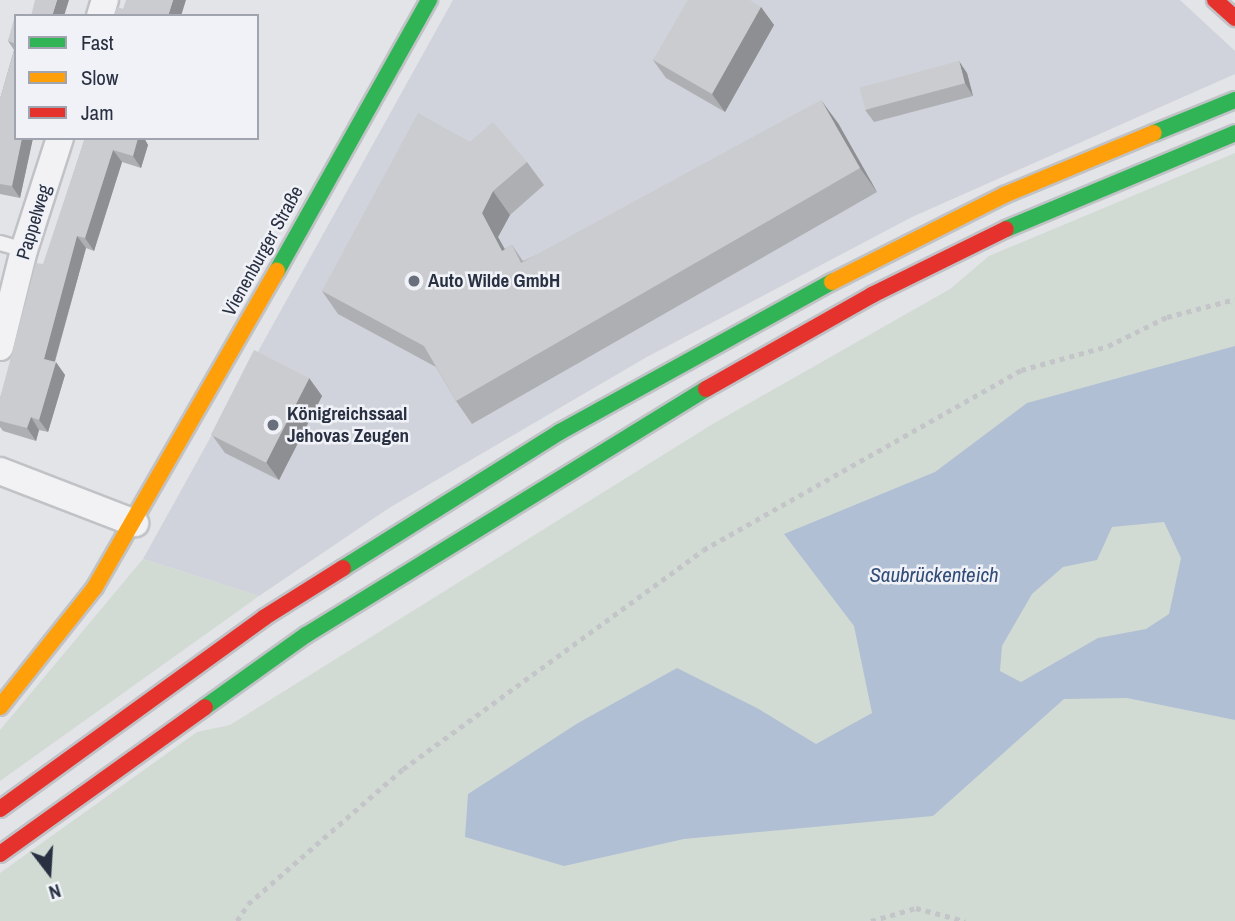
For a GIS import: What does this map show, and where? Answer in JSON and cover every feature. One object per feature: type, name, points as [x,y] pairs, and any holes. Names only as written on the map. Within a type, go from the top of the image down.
[{"type":"main road","name":"Vienenburger Straße","points":[[0,706],[95,587],[135,523],[429,0]]},
{"type":"main road","points":[[1215,0],[1235,18]]},
{"type":"main road","points":[[0,809],[265,617],[560,432],[809,294],[1004,195],[1235,100]]},
{"type":"main road","points":[[0,854],[306,635],[709,387],[872,295],[1005,229],[1235,133]]},
{"type":"street","name":"Pappelweg","points":[[0,347],[12,246],[59,140]]},
{"type":"street","points":[[0,471],[135,523]]},
{"type":"path","points":[[237,921],[248,904],[403,768],[703,550],[1021,370],[1108,346],[1167,317],[1235,299]]},
{"type":"path","points":[[871,921],[916,908],[965,921]]},
{"type":"shaded area","points":[[453,0],[1180,0],[1235,51],[1235,74],[912,217],[645,358],[389,508],[259,596],[143,559]]},
{"type":"shaded area","points":[[1235,153],[1235,921],[0,921],[0,873],[197,732],[230,725],[711,425],[950,289],[989,256]]},
{"type":"shaded area","points":[[143,559],[259,596],[0,781],[0,730]]},
{"type":"water","name":"Saubrückenteich","points":[[1235,346],[1235,720],[1127,698],[1064,699],[933,816],[684,839],[564,866],[465,837],[468,794],[578,723],[677,668],[757,708],[816,744],[872,713],[854,626],[784,534],[935,472],[1027,403]],"holes":[[[1164,522],[1181,558],[1169,614],[1146,629],[1098,638],[1021,682],[1000,671],[1002,646],[1032,594],[1063,567],[1097,560],[1112,527]]]},
{"type":"building","points":[[35,0],[57,0],[53,14],[32,14]]},
{"type":"building","points":[[126,0],[173,0],[169,14],[115,14],[117,7],[123,9]]},
{"type":"building","points":[[688,0],[750,0],[761,7],[712,94],[653,60]]},
{"type":"building","points":[[14,19],[14,43],[8,41]]},
{"type":"building","points":[[14,51],[14,140],[22,140],[12,186],[0,184],[0,99]]},
{"type":"building","points":[[959,61],[965,83],[865,110],[860,88]]},
{"type":"building","points":[[821,100],[860,168],[456,401],[424,346],[322,291],[418,113],[470,142],[493,122],[527,162],[493,191],[482,213],[502,251],[512,245],[521,263]]},
{"type":"building","points":[[84,140],[137,140],[133,156],[113,150],[85,238],[77,236],[44,359],[56,362],[39,420],[31,417],[27,428],[0,421],[0,398],[36,263],[43,264]]},
{"type":"building","points":[[254,350],[309,378],[266,463],[211,435]]},
{"type":"traffic: fast","points":[[277,271],[429,0]]},
{"type":"traffic: fast","points":[[1154,133],[1235,100]]},
{"type":"traffic: fast","points":[[1006,229],[1235,133]]},
{"type":"traffic: fast","points":[[343,568],[560,432],[832,282]]},
{"type":"traffic: fast","points":[[205,707],[306,635],[706,389]]},
{"type":"traffic: slow","points":[[832,282],[1004,195],[1154,133]]},
{"type":"traffic: slow","points":[[0,707],[95,587],[277,271]]},
{"type":"traffic: jam","points":[[1215,0],[1235,18]]},
{"type":"traffic: jam","points":[[706,389],[872,295],[1006,229]]},
{"type":"traffic: jam","points":[[0,809],[265,617],[343,568]]},
{"type":"traffic: jam","points":[[0,854],[205,707]]},
{"type":"place","name":"Auto Wilde GmbH","points":[[414,281]]},
{"type":"place","name":"Königreichssaal Jehovas Zeugen","points":[[273,425]]}]
